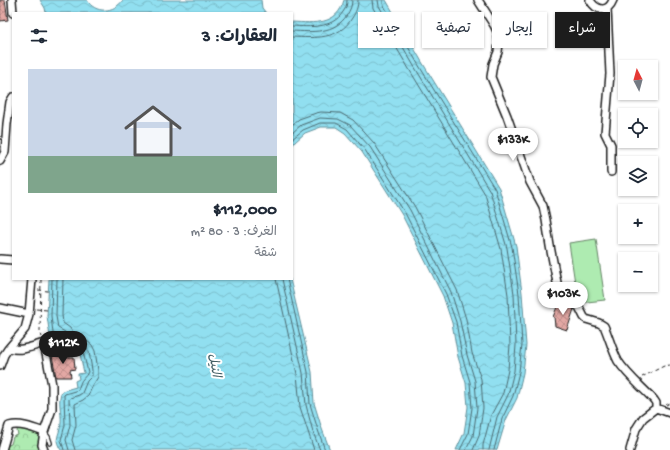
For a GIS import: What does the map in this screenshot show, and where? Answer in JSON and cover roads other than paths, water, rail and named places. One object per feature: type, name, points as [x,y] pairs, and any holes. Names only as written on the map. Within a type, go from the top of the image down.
[{"type":"street","points":[[12,0],[14,12]]},
{"type":"street","points":[[478,0],[498,34],[498,52],[492,68],[491,77],[507,116],[530,182],[543,206],[558,288],[562,294],[579,307],[586,319],[604,326],[617,360],[634,381],[654,400],[656,403],[656,408]]},
{"type":"street","points":[[590,0],[594,6],[598,8],[607,8],[613,0]]},
{"type":"street","points":[[607,8],[610,74],[605,132],[611,145],[611,172]]},
{"type":"street","points":[[0,161],[5,152],[7,124],[10,102],[12,99]]},
{"type":"street","points":[[0,259],[12,260]]},
{"type":"street","points":[[0,366],[4,355],[25,329],[30,311],[32,280]]},
{"type":"street","points":[[0,308],[30,311]]},
{"type":"street","points":[[9,348],[13,350],[28,348],[44,343],[52,385],[52,409],[44,432],[42,445],[44,450]]},
{"type":"street","points":[[656,408],[670,413]]},
{"type":"street","points":[[630,450],[636,429],[643,418],[656,408]]},
{"type":"street","points":[[2,450],[4,432],[9,426],[15,425],[29,427],[44,432]]},
{"type":"lane","points":[[44,432],[50,443]]},
{"type":"water","points":[[40,0],[87,0],[90,5],[95,8],[105,10],[115,7],[123,0],[261,0],[262,8],[265,12],[46,12]]},
{"type":"water","points":[[344,0],[386,0],[393,12],[358,12],[358,48],[414,48],[499,188],[516,246],[522,293],[526,345],[523,373],[517,398],[506,420],[497,450],[456,450],[464,433],[468,407],[466,383],[458,357],[452,323],[443,296],[402,215],[362,152],[345,133],[336,127],[321,127],[305,133],[293,145],[293,22],[308,23],[324,21],[336,15]]},
{"type":"water","name":"النيل","points":[[49,280],[290,280],[312,372],[314,403],[330,450],[61,450],[57,441],[61,425],[60,402],[62,391],[76,387],[75,381],[79,379],[78,374],[84,373],[80,354],[76,354],[61,346],[59,339],[50,337],[47,316]]}]
